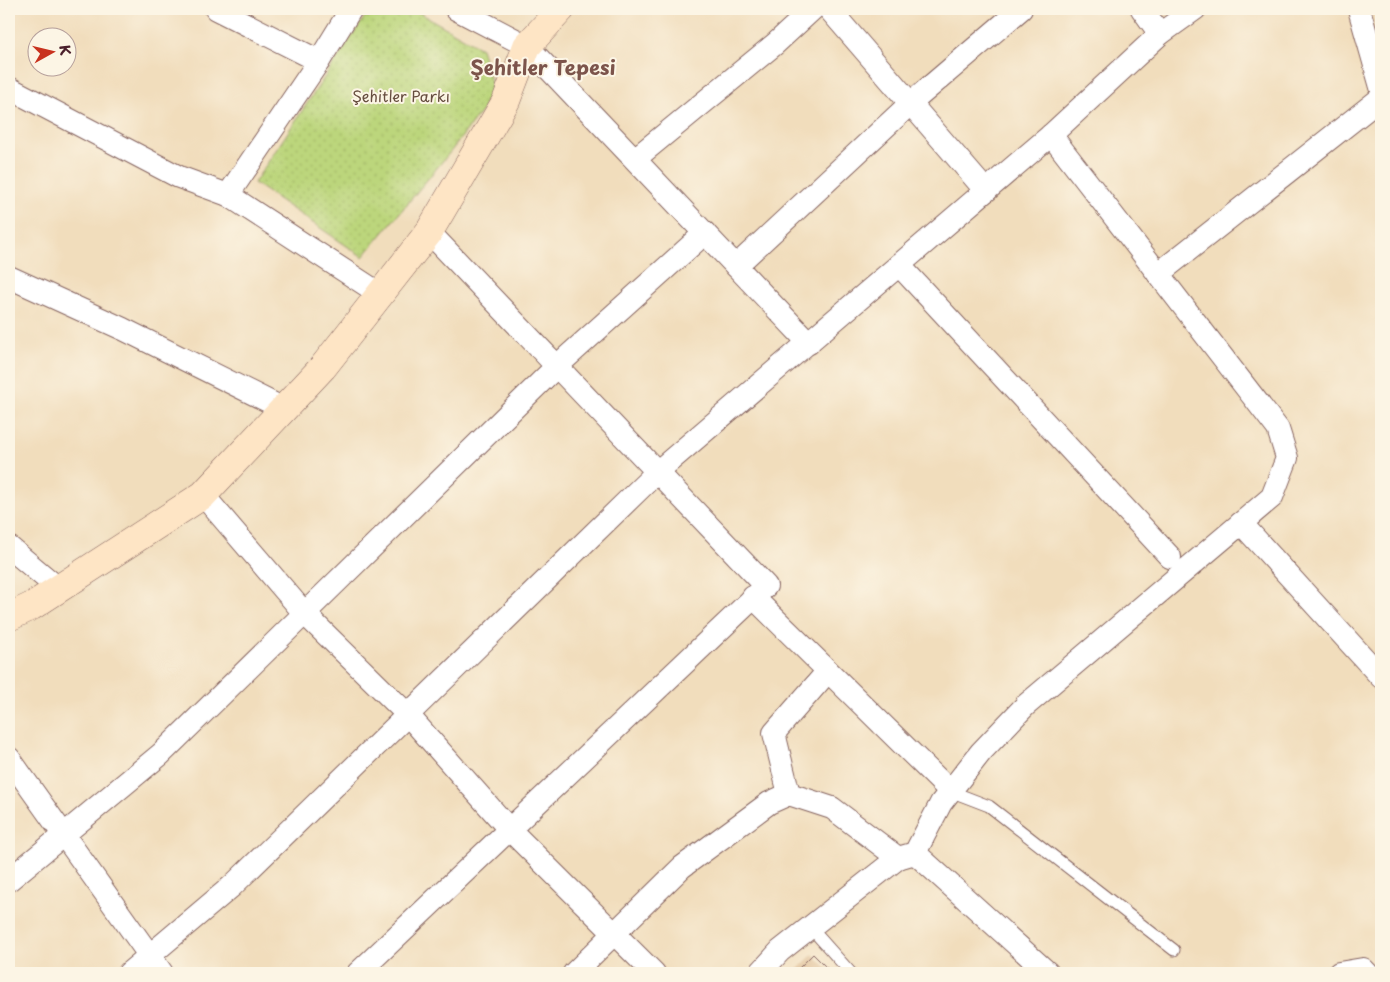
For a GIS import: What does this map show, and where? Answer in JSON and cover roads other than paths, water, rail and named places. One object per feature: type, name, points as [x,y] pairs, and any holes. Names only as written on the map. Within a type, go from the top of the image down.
[{"type":"street","points":[[216,9],[319,61]]},
{"type":"street","points":[[228,195],[319,61],[351,9]]},
{"type":"street","points":[[456,9],[527,46],[636,158],[809,343]]},
{"type":"street","points":[[9,618],[59,589],[202,495],[323,367],[429,232],[506,101],[527,46],[561,9]]},
{"type":"street","points":[[636,158],[768,50],[813,9]]},
{"type":"street","points":[[829,9],[912,102],[986,191]]},
{"type":"street","points":[[736,266],[912,102],[1021,9]]},
{"type":"street","points":[[1142,9],[1160,34]]},
{"type":"street","points":[[129,973],[156,964],[232,886],[658,472],[1051,135],[1160,34],[1195,9]]},
{"type":"street","points":[[1359,9],[1381,87]]},
{"type":"street","points":[[9,88],[179,177],[228,195],[380,294]]},
{"type":"street","points":[[1158,274],[1381,98]]},
{"type":"street","points":[[760,973],[780,951],[907,855],[941,803],[981,752],[1026,705],[1272,497],[1287,458],[1278,429],[1051,135]]},
{"type":"street","points":[[358,973],[766,586],[429,232]]},
{"type":"street","points":[[9,880],[161,754],[557,366],[705,233]]},
{"type":"street","points":[[899,265],[1170,556]]},
{"type":"street","points":[[9,277],[123,329],[284,409]]},
{"type":"street","points":[[202,495],[304,614],[408,715],[510,829],[654,973]]},
{"type":"street","points":[[1241,523],[1381,678]]},
{"type":"street","points":[[9,547],[59,589]]},
{"type":"street","points":[[753,597],[950,792]]},
{"type":"street","points":[[789,794],[774,733],[828,671]]},
{"type":"street","points":[[9,758],[156,964]]},
{"type":"street","points":[[574,973],[682,867],[769,804],[789,794],[832,808],[907,855],[1048,973]]},
{"type":"street","points":[[1340,973],[1362,969],[1367,973]]},
{"type":"lane","points":[[950,792],[989,806],[1174,950]]},
{"type":"lane","points":[[810,927],[851,973]]},
{"type":"district","name":"Şehitler Tepesi","points":[[543,67]]},
{"type":"park label","name":"Şehitler Parkı","points":[[401,95]]}]
